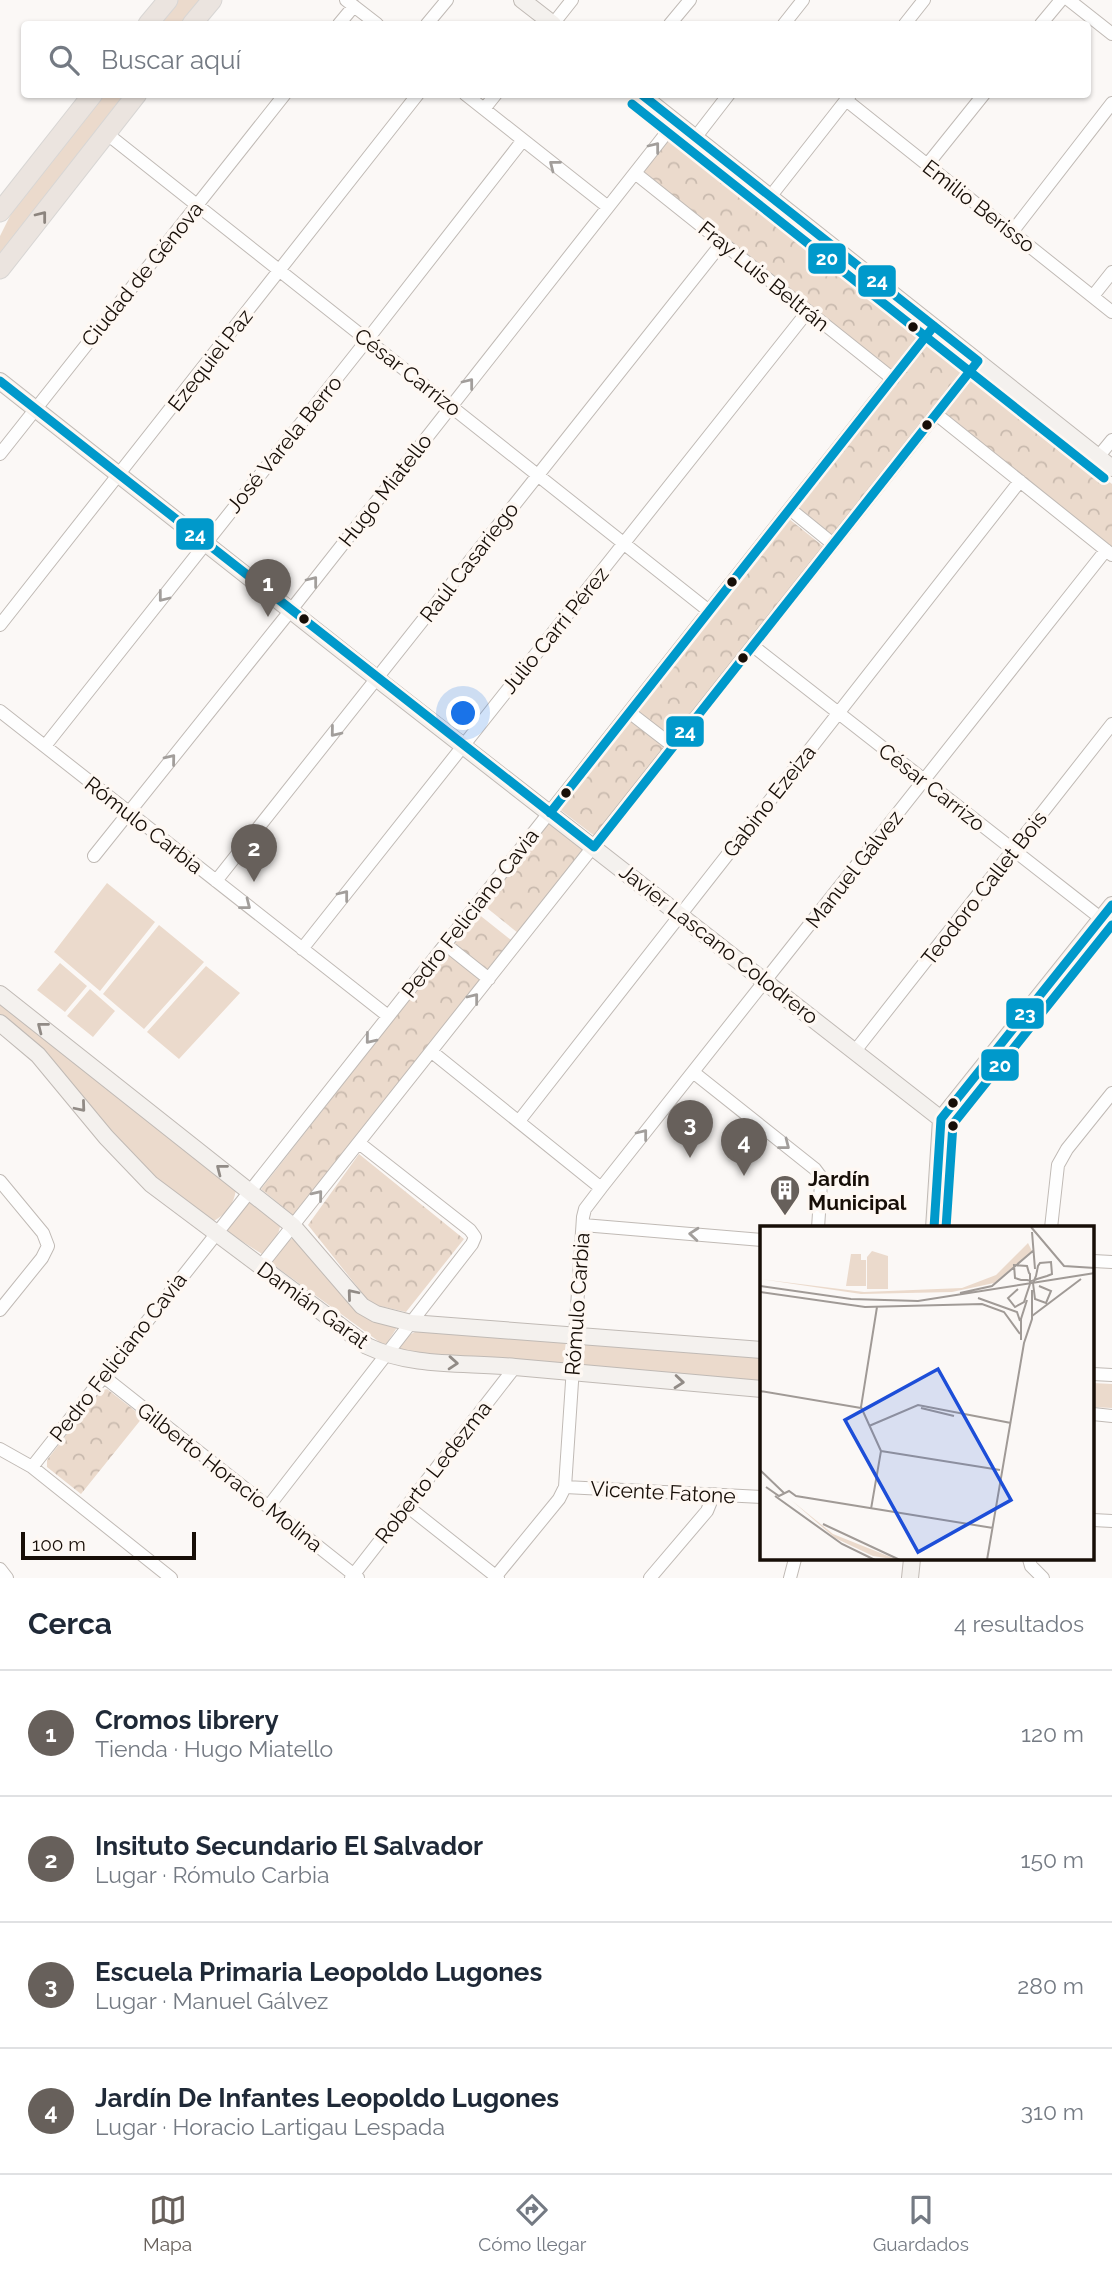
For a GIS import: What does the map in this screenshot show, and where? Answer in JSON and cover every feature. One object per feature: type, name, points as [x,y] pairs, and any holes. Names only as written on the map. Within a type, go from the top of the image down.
[{"type":"main road","points":[[150,21],[168,0]]},
{"type":"main road","points":[[194,21],[212,0]]},
{"type":"main road","points":[[522,0],[549,21]]},
{"type":"main road","points":[[0,212],[90,98]]},
{"type":"main road","points":[[0,269],[134,98]]},
{"type":"main road","points":[[645,98],[1112,468]]},
{"type":"main road","name":"Javier Lascano Colodrero","points":[[0,381],[942,1119]]},
{"type":"main road","points":[[934,1226],[942,1119],[1107,923],[1112,905]]},
{"type":"main road","name":"Damián Garat","points":[[0,993],[293,1226],[362,1306],[376,1314],[411,1323],[760,1350]]},
{"type":"main road","name":"Damián Garat","points":[[0,1023],[38,1055],[139,1173],[260,1267],[367,1346],[385,1355],[407,1360],[760,1389]]},
{"type":"main road","points":[[910,1578],[912,1560]]},
{"type":"street","points":[[430,21],[447,0]]},
{"type":"street","points":[[555,21],[572,0]]},
{"type":"street","points":[[672,21],[690,0]]},
{"type":"street","points":[[786,21],[803,0]]},
{"type":"street","points":[[907,21],[924,0]]},
{"type":"street","points":[[1043,21],[1060,0]]},
{"type":"street","points":[[1069,0],[1112,34]]},
{"type":"street","points":[[341,21],[350,3],[373,21]]},
{"type":"street","name":"Ciudad de Génova","points":[[0,454],[282,98]]},
{"type":"street","name":"Ezequiel Paz","points":[[0,625],[415,98]]},
{"type":"street","points":[[471,98],[608,207]]},
{"type":"street","points":[[484,109],[493,98]]},
{"type":"street","points":[[695,138],[726,98]]},
{"type":"street","points":[[770,197],[847,98]]},
{"type":"street","name":"Emilio Berisso","points":[[849,98],[928,165],[1112,312]]},
{"type":"street","points":[[928,165],[981,98]]},
{"type":"street","points":[[1012,232],[1112,103]]},
{"type":"street","name":"Hugo Miatello","points":[[94,856],[675,122]]},
{"type":"street","name":"César Carrizo","points":[[106,133],[709,611]]},
{"type":"street","name":"José Varela Berro","points":[[45,746],[523,140]]},
{"type":"street","name":"Fray Luis Beltrán","points":[[635,173],[893,379]]},
{"type":"street","name":"Raúl Casariego","points":[[216,881],[722,243]]},
{"type":"street","points":[[1093,296],[1112,272]]},
{"type":"street","name":"Julio Carri Pérez","points":[[302,949],[808,311]]},
{"type":"street","name":"Pedro Feliciano Cavia","points":[[32,1467],[934,326]]},
{"type":"street","points":[[260,1267],[978,361]]},
{"type":"street","points":[[936,414],[1109,553]]},
{"type":"street","points":[[1098,457],[1112,440]]},
{"type":"street","name":"Gabino Ezeiza","points":[[519,1121],[1020,481]]},
{"type":"street","points":[[790,509],[833,544]]},
{"type":"street","name":"Manuel Gálvez","points":[[601,1188],[1109,553]]},
{"type":"street","name":"César Carrizo","points":[[753,646],[1107,923]]},
{"type":"street","name":"Rómulo Carbia","points":[[0,711],[388,1016]]},
{"type":"street","points":[[629,712],[673,746]]},
{"type":"street","name":"Teodoro Callet Bois","points":[[855,1051],[1112,724]]},
{"type":"street","points":[[445,944],[489,979]]},
{"type":"street","points":[[432,1052],[601,1188]]},
{"type":"street","points":[[693,1072],[815,1169],[821,1177],[818,1226]]},
{"type":"street","points":[[1051,1226],[1058,1165],[1112,1093]]},
{"type":"street","points":[[268,1507],[475,1237],[470,1230],[359,1143]]},
{"type":"street","points":[[0,1181],[43,1233],[48,1246],[42,1258],[0,1310]]},
{"type":"street","name":"Rómulo Carbia","points":[[565,1487],[583,1225],[585,1209],[601,1188]]},
{"type":"street","points":[[583,1225],[760,1240]]},
{"type":"street","points":[[1094,1261],[1112,1262]]},
{"type":"street","name":"Roberto Ledezma","points":[[354,1577],[515,1367]]},
{"type":"street","points":[[1094,1374],[1112,1375]]},
{"type":"street","name":"Gilberto Horacio Molina","points":[[103,1376],[354,1577]]},
{"type":"street","points":[[1094,1414],[1112,1416]]},
{"type":"street","points":[[0,1449],[32,1467],[172,1578]]},
{"type":"street","points":[[407,1506],[497,1577],[559,1499],[565,1487]]},
{"type":"street","name":"Vicente Fatone","points":[[565,1487],[760,1497]]},
{"type":"street","points":[[650,1578],[707,1511],[714,1494]]},
{"type":"street","points":[[1094,1520],[1112,1521]]},
{"type":"street","points":[[790,1578],[795,1560]]},
{"type":"street","points":[[1029,1560],[1031,1566],[1043,1578]]},
{"type":"street","points":[[0,1569],[7,1578]]},
{"type":"green space","points":[[177,0],[202,0],[185,21],[160,21]]},
{"type":"green space","points":[[101,98],[125,98],[0,254],[0,236],[14,208]]},
{"type":"green space","points":[[671,134],[923,332],[893,371],[642,172]]},
{"type":"green space","points":[[930,339],[967,368],[833,537],[796,508]]},
{"type":"green space","points":[[974,374],[1112,484],[1112,548],[943,414]]},
{"type":"green space","points":[[788,518],[824,547],[671,740],[635,712]]},
{"type":"green space","points":[[630,718],[666,747],[596,837],[558,808]]},
{"type":"green space","points":[[547,821],[585,850],[518,933],[482,904]]},
{"type":"green space","points":[[107,883],[155,922],[100,991],[54,952]]},
{"type":"green space","points":[[477,913],[511,940],[294,1216],[261,1189]]},
{"type":"green space","points":[[159,925],[204,962],[144,1029],[103,994]]},
{"type":"green space","points":[[60,963],[87,986],[65,1012],[37,990]]},
{"type":"green space","points":[[206,966],[240,993],[179,1059],[147,1032]]},
{"type":"green space","points":[[90,989],[115,1011],[93,1037],[67,1016]]},
{"type":"green space","points":[[0,998],[236,1186],[234,1198],[226,1212],[211,1222],[157,1182],[0,1018]]},
{"type":"green space","points":[[359,1154],[464,1239],[406,1312],[371,1304],[308,1225]]},
{"type":"green space","points":[[254,1201],[281,1221],[275,1240],[262,1254],[229,1233],[227,1228],[244,1205]]},
{"type":"green space","points":[[295,1237],[398,1326],[385,1346],[271,1263],[288,1241]]},
{"type":"green space","points":[[421,1329],[566,1341],[563,1366],[400,1353],[399,1346],[411,1334]]},
{"type":"green space","points":[[585,1343],[760,1357],[760,1381],[583,1367]]},
{"type":"green space","points":[[1094,1383],[1112,1384],[1112,1408],[1094,1407]]},
{"type":"green space","points":[[107,1389],[143,1417],[81,1494],[47,1467],[47,1460],[100,1391]]},
{"type":"transit line","name":"24","points":[[0,381],[594,847],[978,361],[646,98]]},
{"type":"transit line","name":"20","points":[[632,104],[1104,478]]},
{"type":"transit line","name":"24","points":[[550,813],[934,326]]},
{"type":"transit line","name":"23","points":[[934,1226],[941,1119],[1112,905]]},
{"type":"transit line","name":"20","points":[[946,1226],[953,1124],[1112,925]]},
{"type":"place","name":"Cromos librery","points":[[268,617]]},
{"type":"place","name":"Insituto Secundario El Salvador","points":[[254,882]]},
{"type":"place","name":"Escuela Primaria Leopoldo Lugones","points":[[690,1158]]},
{"type":"place","name":"Jardín De Infantes Leopoldo Lugones","points":[[744,1176]]},
{"type":"place","name":"Jardín Municipal","points":[[785,1217]]}]
